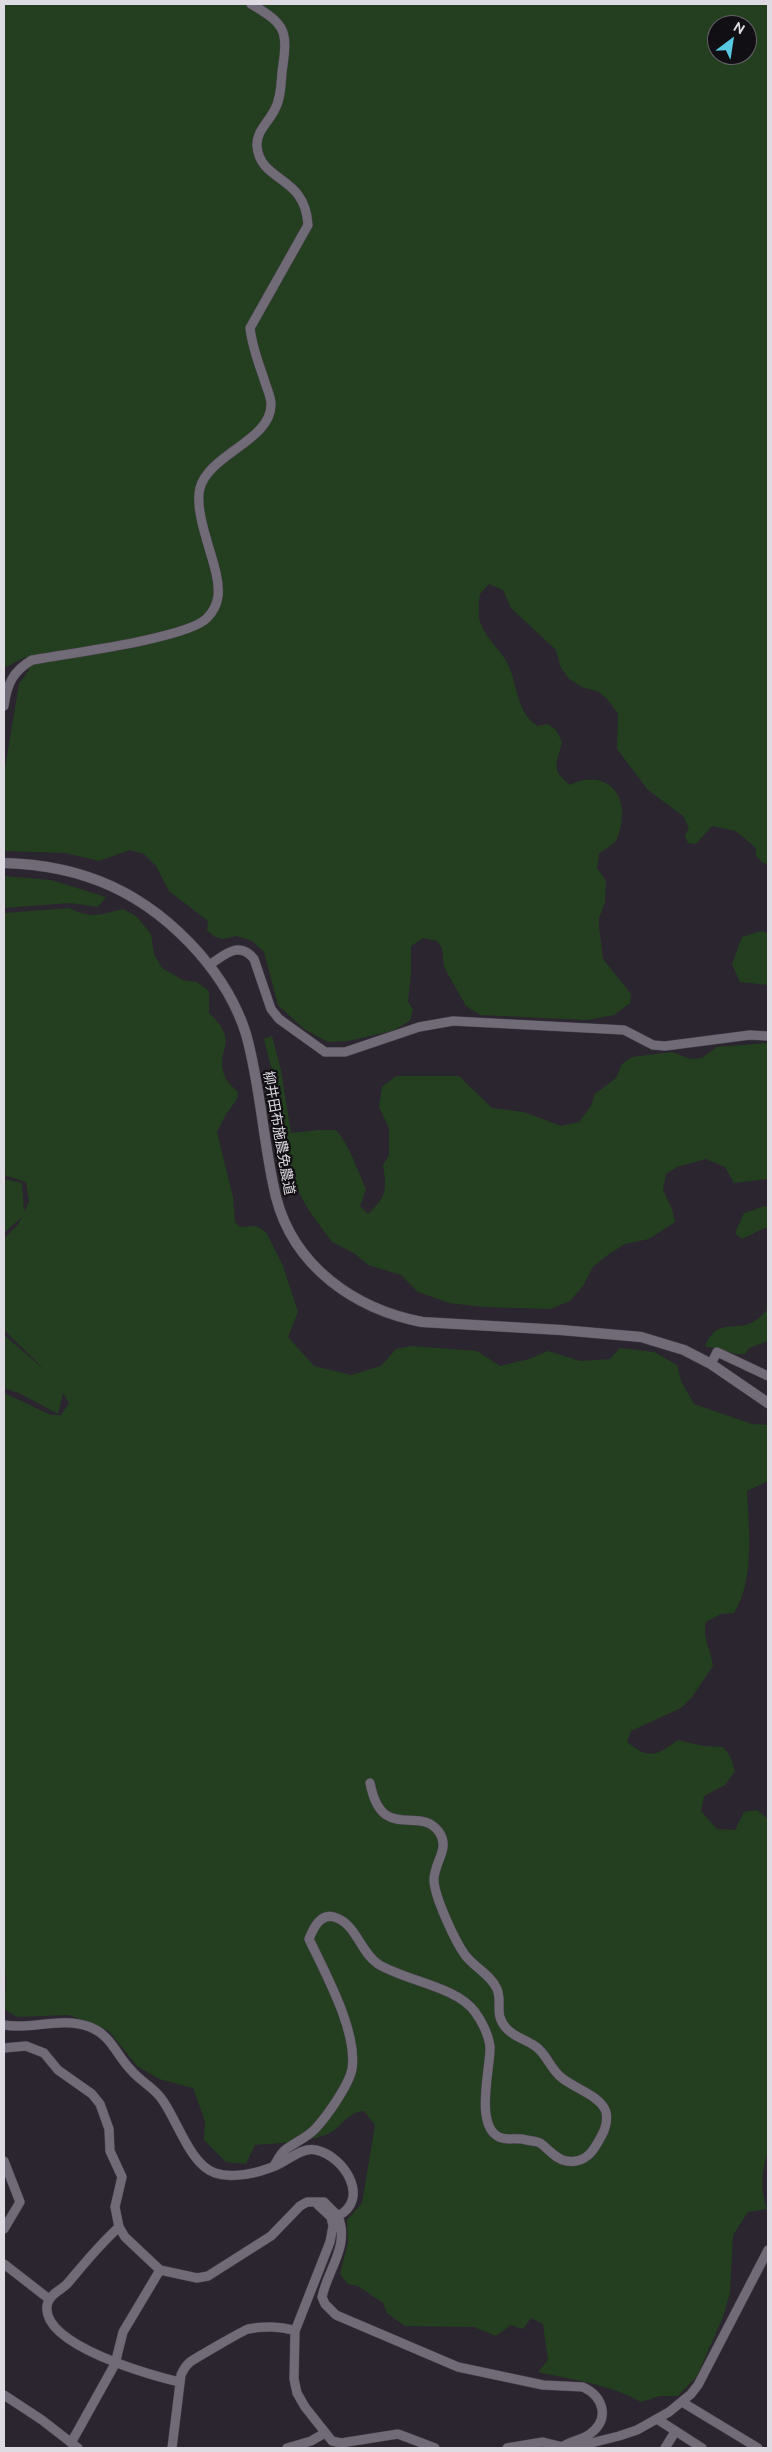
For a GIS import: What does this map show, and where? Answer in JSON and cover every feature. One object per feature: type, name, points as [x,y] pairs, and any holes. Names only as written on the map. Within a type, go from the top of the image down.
[{"type":"street","points":[[4,706],[10,679],[20,667],[32,660],[159,637],[196,627],[208,618],[217,606],[219,595],[216,574],[202,515],[200,490],[203,480],[212,469],[264,426],[271,414],[272,402],[252,345],[250,328],[308,225],[307,208],[301,197],[292,186],[265,167],[259,156],[257,144],[260,133],[279,99],[286,42],[279,25],[270,15],[251,4]]},
{"type":"street","name":"柳井田布施農免農道","points":[[4,863],[42,865],[102,881],[138,900],[172,924],[209,965],[226,992],[245,1033],[255,1074],[271,1173],[282,1216],[306,1257],[332,1284],[369,1307],[402,1318],[463,1326],[561,1330],[641,1337],[684,1350],[711,1364],[768,1403]]},
{"type":"street","points":[[209,965],[235,949],[242,949],[249,953],[254,959],[271,1009],[279,1019],[317,1048],[334,1054],[419,1027],[453,1021],[624,1030],[654,1044],[665,1046],[750,1035],[768,1036]]},
{"type":"street","points":[[711,1364],[717,1352],[768,1376]]},
{"type":"street","points":[[274,2166],[283,2151],[299,2142],[316,2128],[339,2096],[350,2077],[352,2069],[352,2041],[333,1991],[309,1939],[313,1928],[324,1918],[333,1916],[349,1925],[362,1949],[378,1964],[450,1994],[466,2003],[475,2011],[484,2027],[490,2047],[484,2090],[488,2120],[494,2134],[501,2139],[519,2138],[539,2143],[566,2161],[581,2160],[592,2152],[604,2131],[606,2112],[600,2103],[563,2080],[554,2071],[545,2055],[534,2045],[519,2039],[506,2028],[498,2016],[498,1990],[487,1976],[465,1955],[440,1906],[434,1880],[444,1846],[439,1831],[418,1820],[398,1821],[390,1818],[373,1801],[370,1783]]},
{"type":"street","points":[[4,2025],[50,2022],[77,2024],[91,2028],[113,2044],[128,2068],[161,2098],[194,2156],[204,2167],[214,2173],[226,2176],[249,2174],[274,2166],[304,2150],[315,2150],[335,2159],[343,2167],[351,2181],[353,2197],[350,2206],[338,2216]]},
{"type":"street","points":[[4,2048],[26,2046],[44,2053],[62,2074],[92,2094],[100,2104],[109,2129],[110,2150],[122,2177],[115,2207],[119,2227],[126,2237],[160,2270],[197,2278],[208,2276],[271,2236],[300,2206],[314,2202],[324,2202],[338,2216],[342,2228],[342,2244],[322,2297],[330,2309],[336,2315],[458,2367],[514,2380],[543,2385],[583,2388],[591,2391],[599,2398],[602,2406],[602,2414],[598,2426],[589,2434],[562,2447]]},
{"type":"street","points":[[4,2161],[20,2202],[4,2229]]},
{"type":"street","points":[[314,2202],[327,2212],[333,2226],[330,2242],[295,2330],[294,2379],[297,2394],[325,2433],[329,2445],[398,2434],[435,2448]]},
{"type":"street","points":[[119,2227],[104,2239],[66,2284],[49,2299],[47,2306],[48,2315],[66,2337],[75,2344],[115,2364],[180,2382]]},
{"type":"street","points":[[507,2448],[544,2442],[562,2447],[575,2447],[620,2436],[657,2420],[682,2402],[698,2385],[768,2250]]},
{"type":"street","points":[[4,2264],[49,2299]]},
{"type":"street","points":[[4,2395],[74,2446],[115,2364],[123,2332],[160,2270]]},
{"type":"street","points":[[172,2448],[180,2382],[184,2368],[192,2360],[244,2330],[261,2328],[295,2330]]},
{"type":"street","points":[[682,2402],[758,2448]]},
{"type":"street","points":[[657,2420],[702,2448]]},
{"type":"street","points":[[665,2448],[674,2432]]},
{"type":"street","points":[[287,2448],[311,2441],[325,2433]]},
{"type":"green space","points":[[4,4],[768,4],[768,864],[763,863],[756,856],[756,848],[736,831],[712,826],[696,844],[688,843],[685,836],[689,827],[683,816],[648,790],[617,749],[618,714],[608,700],[599,692],[582,687],[569,679],[561,668],[556,650],[511,608],[503,590],[489,584],[480,594],[480,623],[505,659],[524,712],[537,726],[548,724],[556,730],[562,742],[557,761],[557,770],[560,775],[570,785],[582,781],[602,781],[616,793],[620,802],[622,813],[618,837],[614,843],[599,854],[597,868],[606,881],[605,902],[599,918],[599,927],[603,959],[631,994],[630,1003],[614,1015],[587,1020],[480,1015],[466,1006],[444,967],[442,948],[437,941],[423,938],[411,946],[408,1002],[413,1009],[410,1021],[392,1031],[348,1041],[328,1042],[304,1029],[278,1005],[264,952],[252,941],[237,936],[223,939],[215,937],[207,930],[208,921],[169,891],[156,866],[144,854],[130,850],[99,861],[65,853],[4,851],[4,774],[19,684],[29,670],[25,657],[4,668]]},
{"type":"green space","points":[[4,876],[51,880],[106,897],[98,907],[70,903],[4,908]]},
{"type":"green space","points":[[69,908],[90,915],[123,909],[136,916],[151,934],[154,954],[162,968],[183,980],[197,982],[209,991],[209,1013],[219,1023],[226,1039],[222,1059],[225,1077],[238,1092],[237,1099],[217,1132],[233,1197],[235,1222],[240,1227],[256,1226],[266,1232],[283,1266],[298,1312],[288,1337],[314,1366],[351,1375],[381,1366],[396,1349],[412,1346],[477,1351],[500,1366],[529,1359],[548,1351],[580,1361],[610,1359],[620,1348],[654,1352],[677,1365],[681,1381],[694,1404],[752,1424],[768,1425],[768,1481],[747,1491],[749,1554],[748,1569],[741,1600],[734,1613],[721,1614],[706,1622],[705,1633],[713,1666],[692,1697],[681,1708],[631,1731],[627,1742],[641,1752],[652,1754],[664,1750],[678,1740],[703,1746],[723,1747],[730,1756],[735,1771],[725,1785],[704,1796],[701,1811],[717,1829],[735,1830],[744,1812],[757,1810],[768,1819],[768,2151],[762,2187],[767,2209],[748,2212],[733,2235],[730,2293],[723,2317],[697,2376],[678,2396],[660,2396],[641,2402],[604,2387],[538,2372],[548,2360],[543,2324],[531,2318],[523,2329],[511,2325],[496,2336],[474,2327],[405,2326],[387,2313],[383,2303],[358,2286],[348,2284],[340,2274],[348,2243],[347,2220],[362,2203],[375,2125],[364,2111],[353,2114],[331,2133],[299,2141],[255,2145],[246,2164],[226,2162],[204,2140],[205,2121],[193,2088],[159,2079],[137,2066],[109,2031],[69,2015],[17,2017],[4,2009],[6,1984],[4,1969],[4,1393],[51,1415],[61,1415],[69,1403],[63,1393],[58,1414],[19,1393],[4,1388],[4,1335],[46,1371],[4,1330],[4,1238],[17,1226],[22,1217],[4,1233],[4,1179],[22,1183],[24,1211],[29,1202],[26,1182],[4,1175],[4,913]]},
{"type":"green space","points":[[761,931],[768,933],[768,985],[740,982],[732,964],[742,937]]},
{"type":"green space","points":[[272,1036],[281,1070],[291,1133],[336,1130],[349,1151],[366,1189],[360,1206],[368,1214],[379,1202],[384,1192],[383,1165],[389,1155],[389,1128],[379,1107],[382,1087],[396,1076],[459,1076],[492,1108],[524,1112],[561,1126],[579,1122],[591,1106],[595,1094],[616,1078],[622,1064],[632,1057],[672,1052],[690,1059],[702,1058],[717,1047],[768,1043],[768,1179],[734,1183],[725,1167],[706,1159],[677,1167],[666,1174],[663,1190],[672,1209],[675,1222],[649,1239],[625,1244],[609,1254],[593,1267],[583,1286],[570,1301],[550,1309],[484,1307],[449,1303],[418,1292],[401,1275],[368,1265],[354,1253],[332,1242],[310,1212],[295,1186],[285,1147],[276,1087],[264,1039]]},
{"type":"green space","points":[[765,1206],[768,1207],[768,1229],[765,1228],[742,1239],[735,1233],[744,1213]]},
{"type":"green space","points":[[768,1309],[768,1341],[749,1348],[745,1354],[736,1354],[705,1346],[709,1338],[717,1330],[751,1323]]}]
